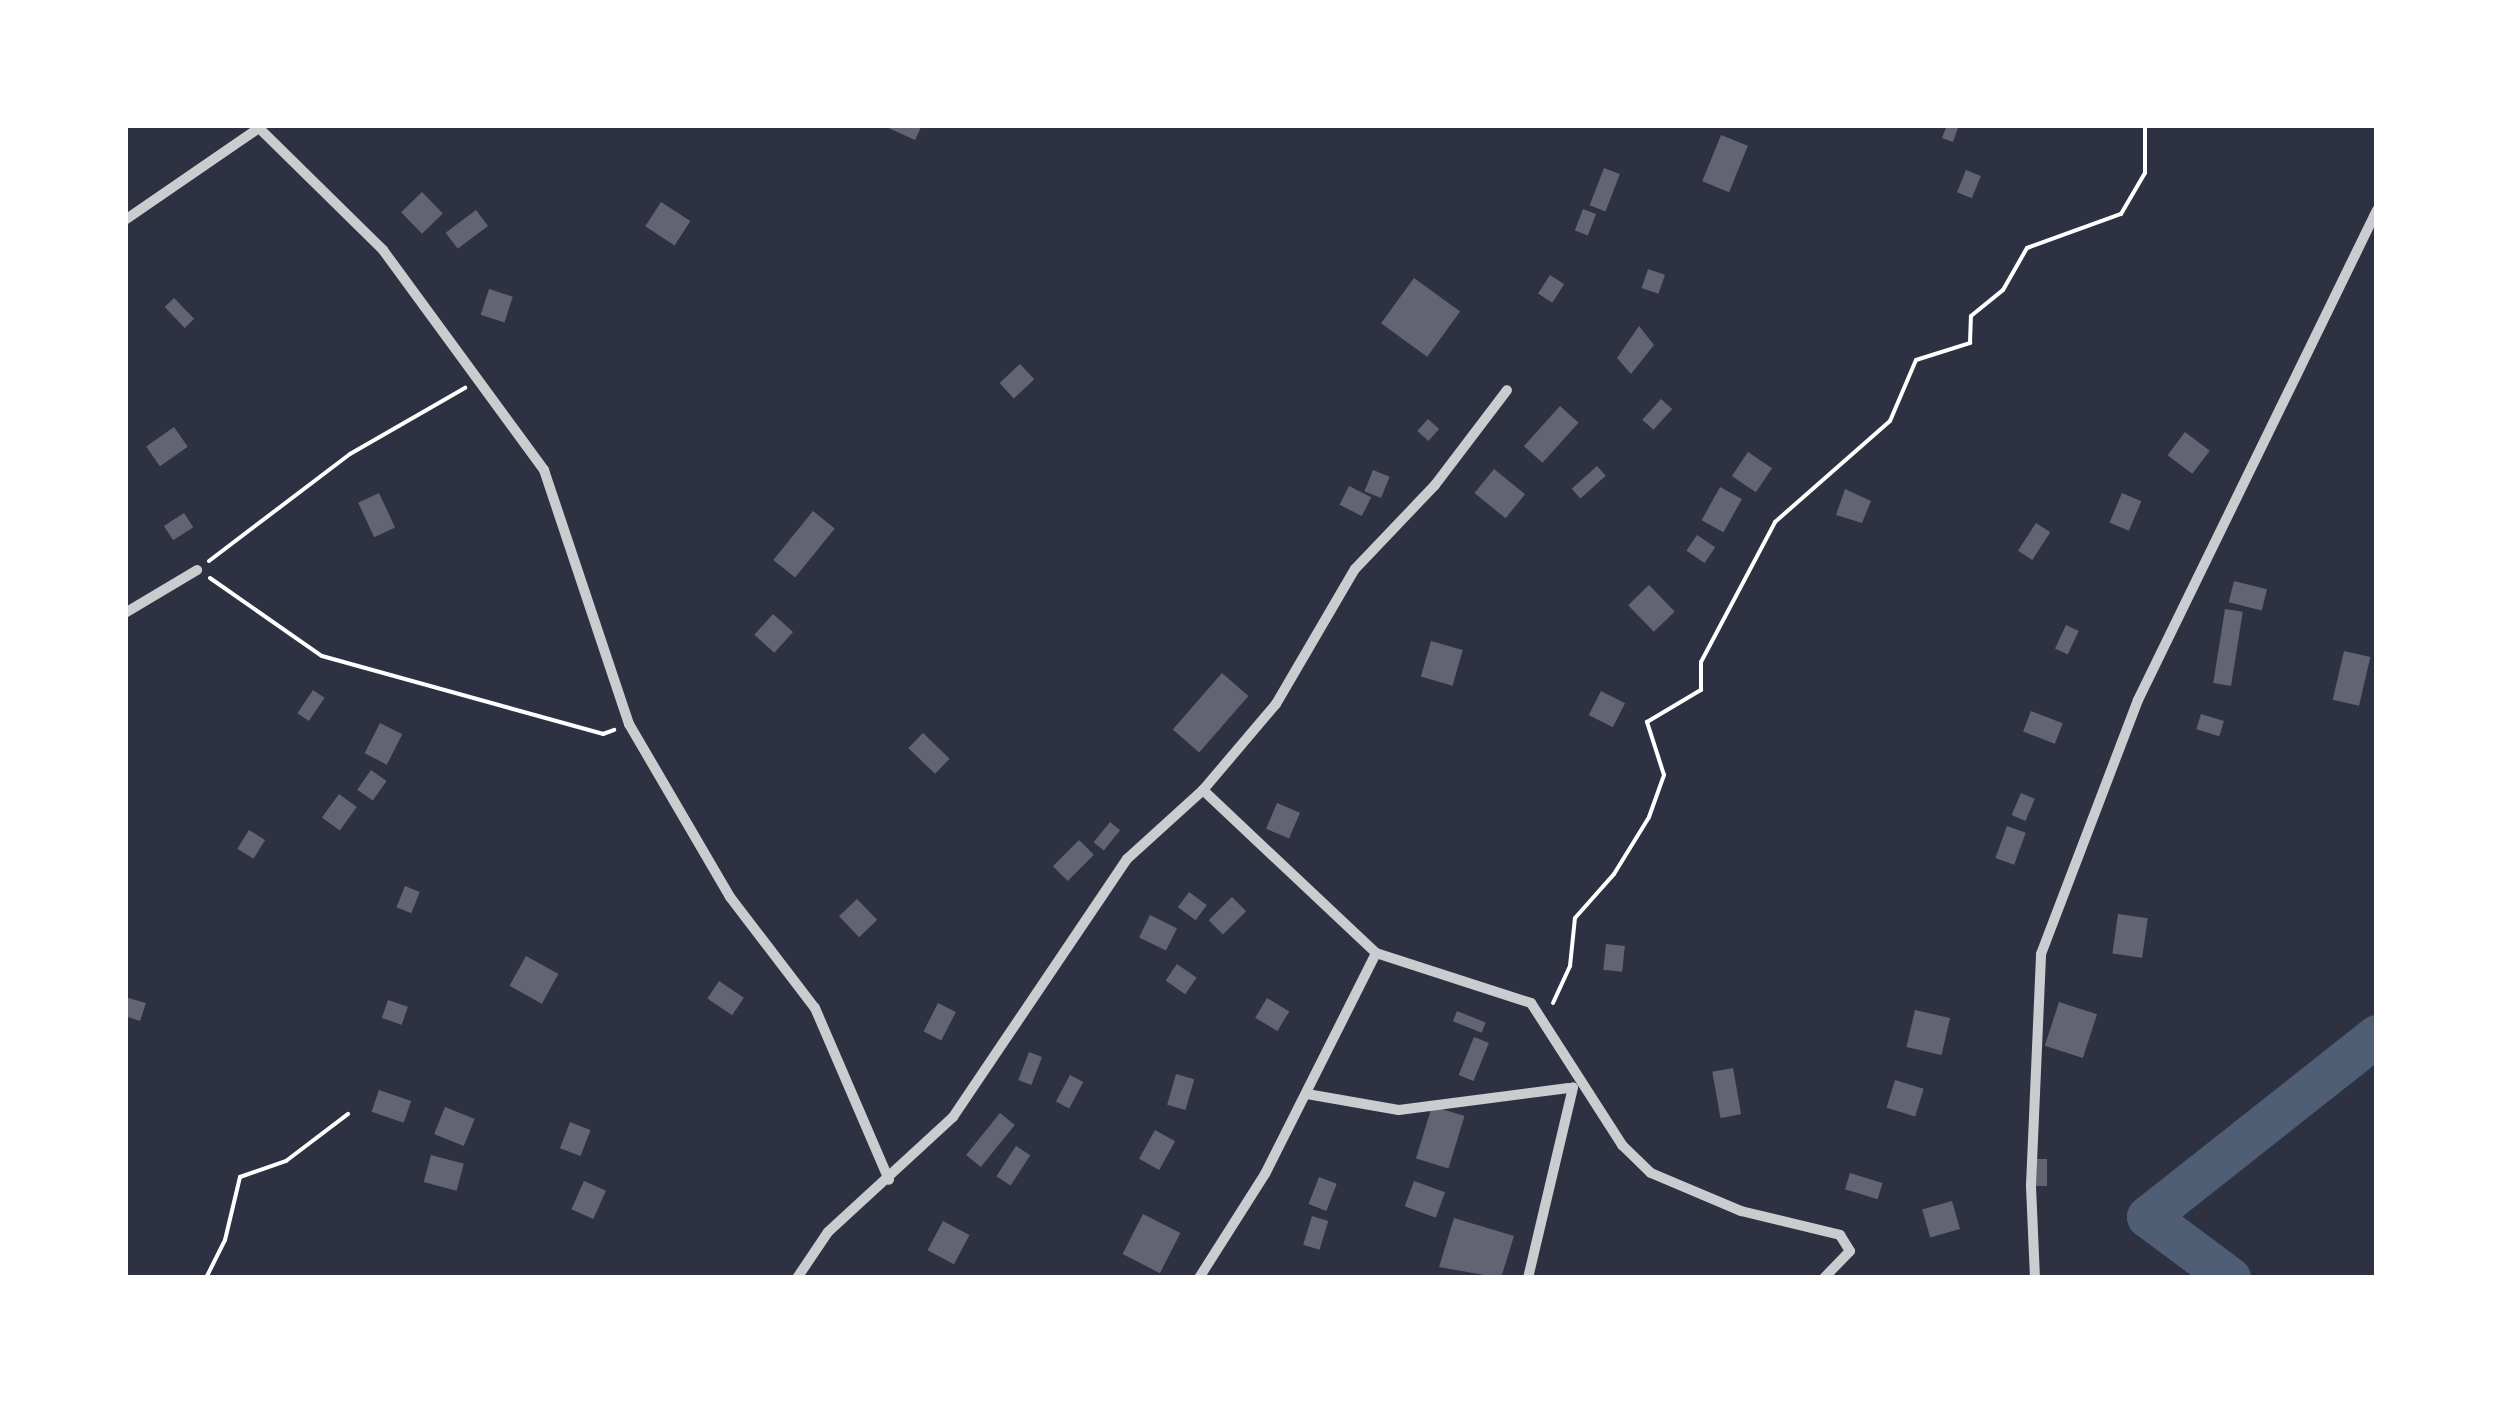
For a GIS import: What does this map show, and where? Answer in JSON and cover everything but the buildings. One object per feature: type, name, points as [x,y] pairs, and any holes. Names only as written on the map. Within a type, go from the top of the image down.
[{"type":"street","points":[[125,220],[259,128],[383,250],[544,470],[629,724],[730,897],[815,1008],[889,1180]]},
{"type":"street","points":[[2035,1278],[2031,1185],[2041,954],[2138,700],[2377,210]]},
{"type":"street","points":[[796,1278],[828,1232],[889,1180],[953,1117],[1127,859],[1203,790],[1276,704],[1355,569],[1434,486],[1507,390]]},
{"type":"street","points":[[125,613],[198,570]]},
{"type":"street","points":[[1203,790],[1376,953],[1504,990],[1531,1004],[1622,1145],[1651,1173],[1741,1210],[1840,1235],[1850,1251],[1824,1278]]},
{"type":"street","points":[[1199,1278],[1307,1094],[1376,953]]},
{"type":"street","points":[[1307,1094],[1399,1110],[1584,1085]]},
{"type":"street","points":[[1528,1278],[1569,1088]]},
{"type":"path","points":[[1545,1021],[1570,966],[1575,918],[1614,874],[1648,817],[1664,775],[1647,722],[1700,690],[1702,662],[1775,522],[1890,421],[1916,360],[1970,343],[1971,316],[2003,290],[2027,248],[2121,214],[2145,173],[2145,125]]},
{"type":"path","points":[[478,380],[350,454],[198,570],[322,656],[602,734],[629,724]]},
{"type":"path","points":[[206,1278],[225,1240],[240,1177],[286,1161],[348,1114]]},
{"type":"waterway","points":[[2230,1278],[2148,1217],[2377,1036]]}]
